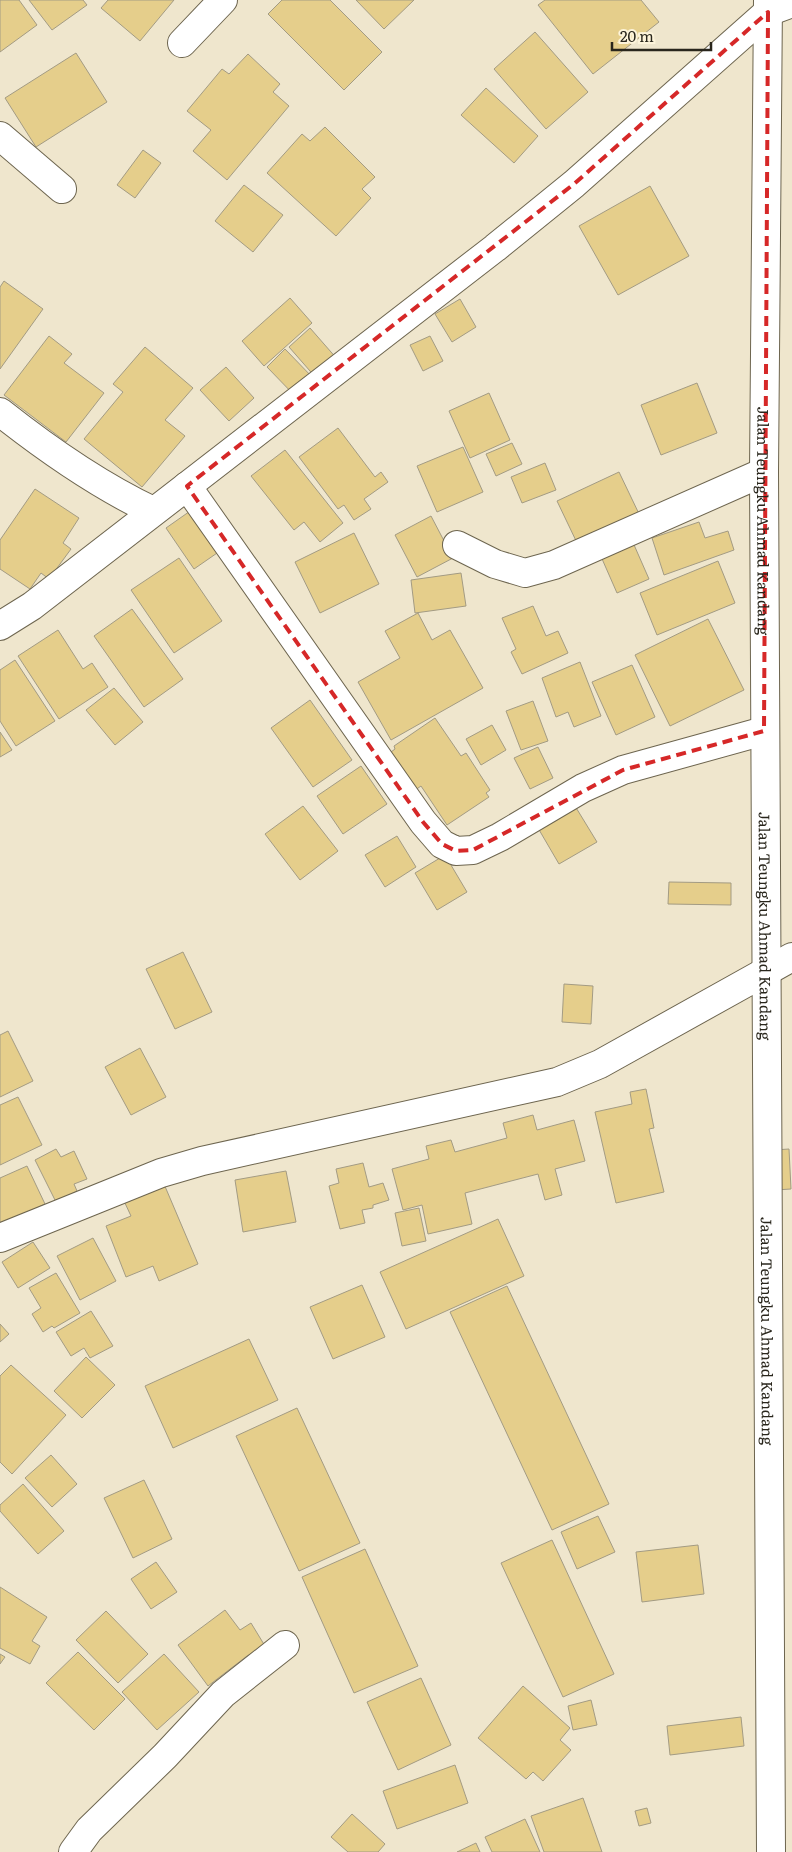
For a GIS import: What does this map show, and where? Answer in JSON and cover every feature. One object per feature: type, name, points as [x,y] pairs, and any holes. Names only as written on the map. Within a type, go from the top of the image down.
[{"type":"street","points":[[182,43],[223,0]]},
{"type":"street","points":[[0,626],[32,606],[574,184],[776,5]]},
{"type":"street","name":"Jalan Teungku Ahmad Kandang","points":[[770,1852],[764,472],[776,5]]},
{"type":"street","points":[[0,136],[62,189]]},
{"type":"street","points":[[0,412],[86,474],[122,496],[153,511]]},
{"type":"street","points":[[457,545],[495,564],[526,572],[554,566],[764,472]]},
{"type":"street","points":[[187,486],[423,822],[442,844],[456,851],[473,850],[583,788],[623,770],[764,730]]},
{"type":"street","points":[[0,1238],[161,1173],[212,1159],[557,1082],[600,1064],[792,957]]},
{"type":"street","points":[[73,1852],[89,1830],[165,1756],[222,1694],[286,1645]]},
{"type":"highlighted area","points":[[768,12],[764,731],[623,770],[473,850],[456,851],[442,844],[423,822],[187,486],[574,184]]},
{"type":"building","points":[[0,0],[19,0],[37,25],[0,52]]},
{"type":"building","points":[[29,0],[83,0],[87,5],[52,30]]},
{"type":"building","points":[[108,0],[174,0],[140,41],[101,8]]},
{"type":"building","points":[[282,0],[330,0],[382,52],[344,90],[268,14]]},
{"type":"building","points":[[356,0],[414,0],[384,29]]},
{"type":"building","points":[[545,0],[641,0],[659,22],[593,74],[538,5]]},
{"type":"building","points":[[535,32],[588,92],[546,129],[494,69]]},
{"type":"building","points":[[76,53],[107,102],[36,147],[5,98]]},
{"type":"building","points":[[248,54],[280,84],[273,92],[289,106],[227,180],[193,151],[211,130],[187,111],[222,69],[229,74]]},
{"type":"building","points":[[486,88],[538,136],[514,163],[461,115]]},
{"type":"building","points":[[325,127],[375,177],[362,189],[371,198],[336,236],[267,173],[302,134],[310,141]]},
{"type":"building","points":[[143,150],[161,163],[135,198],[117,185]]},
{"type":"building","points":[[244,185],[283,215],[253,252],[215,221]]},
{"type":"building","points":[[650,186],[689,256],[618,295],[579,226]]},
{"type":"building","points":[[4,281],[43,309],[0,369],[0,287]]},
{"type":"building","points":[[290,298],[312,323],[264,366],[242,341]]},
{"type":"building","points":[[460,299],[476,327],[452,342],[435,314]]},
{"type":"building","points":[[310,328],[338,360],[317,379],[289,347]]},
{"type":"building","points":[[49,336],[72,354],[64,363],[104,393],[66,442],[4,395]]},
{"type":"building","points":[[430,336],[443,361],[423,371],[410,345]]},
{"type":"building","points":[[145,347],[193,388],[165,420],[185,436],[142,487],[84,439],[123,392],[113,384]]},
{"type":"building","points":[[285,349],[315,380],[297,398],[267,367]]},
{"type":"building","points":[[226,367],[254,398],[229,421],[200,390]]},
{"type":"building","points":[[697,383],[717,433],[661,455],[641,405]]},
{"type":"building","points":[[489,393],[510,440],[470,458],[449,411]]},
{"type":"building","points":[[338,428],[375,477],[381,472],[388,482],[364,499],[371,509],[354,520],[344,505],[338,509],[299,457]]},
{"type":"building","points":[[512,443],[522,464],[496,476],[486,454]]},
{"type":"building","points":[[463,447],[483,492],[437,512],[417,466]]},
{"type":"building","points":[[285,450],[343,523],[320,542],[304,522],[294,530],[251,476]]},
{"type":"building","points":[[545,463],[556,490],[522,503],[511,477]]},
{"type":"building","points":[[619,472],[641,518],[579,547],[557,501]]},
{"type":"building","points":[[35,489],[79,518],[63,543],[71,549],[49,579],[41,573],[30,589],[0,569],[0,540]]},
{"type":"building","points":[[193,509],[220,551],[194,569],[166,528]]},
{"type":"building","points":[[431,516],[453,558],[417,577],[395,535]]},
{"type":"building","points":[[699,522],[705,538],[728,531],[734,550],[664,575],[652,538]]},
{"type":"building","points":[[354,533],[379,584],[320,613],[295,562]]},
{"type":"building","points":[[631,538],[649,579],[617,593],[599,552]]},
{"type":"building","points":[[179,558],[222,621],[174,653],[131,590]]},
{"type":"building","points":[[718,561],[735,603],[657,635],[640,593]]},
{"type":"building","points":[[461,573],[466,606],[415,613],[411,580]]},
{"type":"building","points":[[533,606],[546,636],[558,631],[568,653],[522,674],[511,652],[516,649],[502,618]]},
{"type":"building","points":[[132,609],[183,679],[144,707],[94,636]]},
{"type":"building","points":[[418,613],[432,640],[450,630],[483,688],[391,740],[358,682],[400,658],[385,631]]},
{"type":"building","points":[[708,619],[744,690],[670,726],[635,655]]},
{"type":"building","points":[[58,630],[83,669],[92,663],[108,687],[59,719],[18,656]]},
{"type":"building","points":[[15,660],[55,721],[16,746],[0,721],[0,670]]},
{"type":"building","points":[[580,662],[601,716],[574,727],[568,712],[556,717],[542,678]]},
{"type":"building","points":[[632,665],[655,717],[616,735],[592,682]]},
{"type":"building","points":[[114,688],[143,722],[115,745],[86,710]]},
{"type":"building","points":[[310,700],[352,760],[313,787],[271,728]]},
{"type":"building","points":[[533,701],[548,741],[521,750],[506,711]]},
{"type":"building","points":[[435,718],[461,756],[466,753],[490,790],[486,793],[489,797],[447,825],[421,786],[408,795],[383,758],[395,749],[394,746]]},
{"type":"building","points":[[492,725],[506,750],[481,765],[466,739]]},
{"type":"building","points":[[0,732],[12,750],[0,757]]},
{"type":"building","points":[[538,747],[553,778],[530,789],[514,758]]},
{"type":"building","points":[[361,766],[387,804],[343,834],[317,796]]},
{"type":"building","points":[[303,806],[338,851],[300,880],[265,834]]},
{"type":"building","points":[[575,806],[597,842],[559,864],[538,828]]},
{"type":"building","points":[[397,836],[416,867],[385,887],[365,855]]},
{"type":"building","points":[[445,855],[467,892],[437,910],[415,873]]},
{"type":"building","points":[[669,882],[731,883],[731,905],[668,904]]},
{"type":"building","points":[[183,952],[212,1012],[175,1029],[146,969]]},
{"type":"building","points":[[564,984],[593,986],[591,1024],[562,1022]]},
{"type":"building","points":[[8,1031],[33,1081],[0,1097],[0,1035]]},
{"type":"building","points":[[140,1048],[166,1097],[131,1115],[105,1067]]},
{"type":"building","points":[[646,1089],[654,1128],[649,1129],[664,1192],[616,1203],[595,1112],[632,1104],[630,1092]]},
{"type":"building","points":[[18,1097],[42,1145],[0,1165],[0,1105]]},
{"type":"building","points":[[533,1115],[537,1130],[574,1120],[585,1161],[555,1169],[562,1195],[545,1200],[538,1174],[465,1193],[472,1224],[428,1234],[422,1205],[403,1210],[392,1169],[429,1159],[426,1146],[451,1140],[455,1152],[507,1138],[503,1123]]},
{"type":"building","points":[[56,1149],[61,1157],[74,1151],[87,1179],[74,1184],[77,1191],[56,1202],[35,1160]]},
{"type":"building","points":[[789,1149],[791,1189],[775,1190],[774,1150]]},
{"type":"building","points":[[363,1163],[369,1187],[383,1183],[389,1200],[373,1205],[373,1208],[362,1210],[365,1223],[340,1229],[329,1186],[339,1183],[336,1169]]},
{"type":"building","points":[[27,1166],[45,1204],[0,1225],[0,1178]]},
{"type":"building","points":[[286,1171],[296,1222],[243,1232],[235,1180]]},
{"type":"building","points":[[164,1184],[198,1264],[159,1281],[153,1266],[126,1277],[106,1226],[131,1216],[124,1201]]},
{"type":"building","points":[[419,1208],[426,1241],[402,1246],[395,1213]]},
{"type":"building","points":[[498,1219],[524,1276],[406,1329],[380,1272]]},
{"type":"building","points":[[93,1238],[116,1281],[80,1300],[57,1256]]},
{"type":"building","points":[[33,1242],[50,1268],[18,1288],[2,1262]]},
{"type":"building","points":[[56,1273],[80,1313],[43,1332],[32,1314],[41,1308],[29,1288]]},
{"type":"building","points":[[362,1285],[385,1337],[333,1359],[310,1307]]},
{"type":"building","points":[[507,1286],[609,1504],[552,1530],[450,1312]]},
{"type":"building","points":[[91,1311],[113,1346],[90,1358],[84,1348],[71,1356],[56,1332]]},
{"type":"building","points":[[0,1324],[9,1334],[0,1342]]},
{"type":"building","points":[[249,1339],[278,1400],[173,1448],[145,1386]]},
{"type":"building","points":[[86,1357],[115,1385],[82,1418],[54,1391]]},
{"type":"building","points":[[11,1365],[66,1415],[12,1474],[0,1462],[0,1376]]},
{"type":"building","points":[[297,1408],[360,1543],[299,1571],[236,1436]]},
{"type":"building","points":[[51,1455],[77,1484],[52,1507],[25,1478]]},
{"type":"building","points":[[144,1480],[172,1539],[133,1558],[104,1498]]},
{"type":"building","points":[[23,1484],[64,1531],[38,1554],[0,1511],[0,1505]]},
{"type":"building","points":[[598,1516],[615,1552],[577,1569],[561,1532]]},
{"type":"building","points":[[552,1540],[614,1674],[563,1697],[501,1563]]},
{"type":"building","points":[[698,1545],[704,1594],[642,1602],[636,1552]]},
{"type":"building","points":[[365,1549],[418,1666],[354,1693],[302,1577]]},
{"type":"building","points":[[156,1562],[177,1592],[151,1609],[131,1579]]},
{"type":"building","points":[[0,1587],[47,1617],[32,1641],[40,1646],[30,1664],[0,1648]]},
{"type":"building","points":[[225,1610],[240,1630],[251,1623],[265,1646],[247,1656],[208,1686],[178,1645]]},
{"type":"building","points":[[106,1611],[148,1654],[118,1683],[76,1640]]},
{"type":"building","points":[[78,1652],[125,1699],[94,1730],[46,1683]]},
{"type":"building","points":[[0,1654],[5,1657],[0,1664]]},
{"type":"building","points":[[164,1654],[199,1692],[157,1730],[122,1692]]},
{"type":"building","points":[[421,1678],[451,1745],[398,1770],[367,1702]]},
{"type":"building","points":[[523,1686],[570,1728],[560,1740],[571,1750],[543,1781],[533,1772],[526,1779],[478,1738]]},
{"type":"building","points":[[591,1700],[597,1725],[573,1730],[568,1706]]},
{"type":"building","points":[[741,1717],[744,1746],[670,1755],[667,1726]]},
{"type":"building","points":[[455,1765],[468,1803],[397,1829],[383,1791]]},
{"type":"building","points":[[583,1798],[602,1852],[544,1852],[531,1816]]},
{"type":"building","points":[[647,1808],[651,1823],[639,1826],[635,1811]]},
{"type":"building","points":[[352,1814],[385,1844],[378,1852],[348,1852],[331,1837]]},
{"type":"building","points":[[525,1819],[540,1852],[492,1852],[485,1837]]},
{"type":"building","points":[[476,1843],[480,1852],[457,1852]]}]
